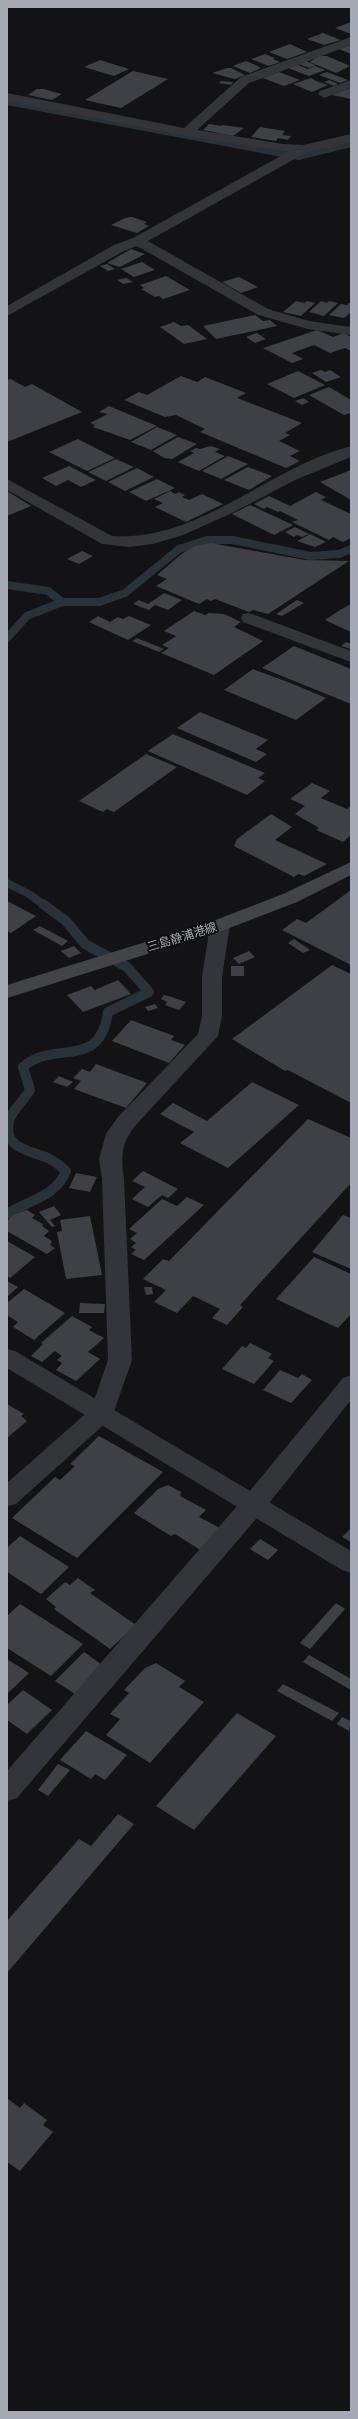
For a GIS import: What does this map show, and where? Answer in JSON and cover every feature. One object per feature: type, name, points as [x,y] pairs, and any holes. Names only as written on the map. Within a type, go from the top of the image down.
[{"type":"main road","name":"三島静浦港線","points":[[7,992],[220,925],[290,898],[351,868]]},
{"type":"street","points":[[187,132],[245,80],[351,41]]},
{"type":"street","points":[[326,50],[345,57]]},
{"type":"street","points":[[324,94],[351,84]]},
{"type":"street","points":[[7,96],[187,132],[283,148],[303,149],[351,138]]},
{"type":"street","points":[[7,312],[119,248],[138,241],[303,149]]},
{"type":"street","points":[[138,241],[263,312],[308,325],[351,331]]},
{"type":"street","points":[[7,484],[108,541],[124,544],[152,539],[191,526],[289,477],[351,451]]},
{"type":"street","points":[[249,618],[351,657]]},
{"type":"street","points":[[7,1497],[101,1414],[120,1360],[113,1179],[110,1159],[114,1139],[126,1122],[208,1036],[213,1022],[211,985],[218,947],[220,925]]},
{"type":"street","points":[[7,1357],[351,1563]]},
{"type":"street","points":[[7,1790],[253,1505],[351,1384]]},
{"type":"building","points":[[351,22],[351,34],[335,28]]},
{"type":"building","points":[[323,33],[341,40],[324,45],[307,39]]},
{"type":"building","points":[[290,44],[307,52],[287,59],[269,52]]},
{"type":"building","points":[[351,45],[351,54],[339,49]]},
{"type":"building","points":[[265,54],[280,62],[269,66],[251,59]]},
{"type":"building","points":[[318,56],[327,56],[350,66],[336,73],[310,62]]},
{"type":"building","points":[[100,60],[129,69],[114,76],[84,67]]},
{"type":"building","points":[[246,61],[261,68],[250,73],[233,66]]},
{"type":"building","points":[[306,61],[316,65],[309,68],[299,64]]},
{"type":"building","points":[[298,65],[308,69],[315,66],[325,70],[309,76],[288,68]]},
{"type":"building","points":[[231,68],[245,75],[235,79],[212,73]]},
{"type":"building","points":[[133,71],[168,79],[121,108],[85,100]]},
{"type":"building","points":[[279,72],[300,80],[284,86],[263,78]]},
{"type":"building","points":[[327,72],[348,80],[340,83],[319,75]]},
{"type":"building","points":[[311,78],[328,85],[312,92],[293,84]]},
{"type":"building","points":[[329,80],[338,84],[334,86],[324,82]]},
{"type":"building","points":[[221,81],[233,82],[231,85],[219,83]]},
{"type":"building","points":[[351,88],[351,99],[332,95]]},
{"type":"building","points":[[37,89],[62,94],[52,100],[28,95]]},
{"type":"building","points":[[209,124],[244,128],[233,136],[203,130]]},
{"type":"building","points":[[260,127],[285,131],[282,135],[291,136],[288,140],[278,138],[276,141],[251,137]]},
{"type":"building","points":[[132,217],[147,222],[144,224],[149,226],[137,233],[111,225],[125,218]]},
{"type":"building","points":[[131,249],[145,254],[120,267],[107,263]]},
{"type":"building","points":[[142,262],[155,270],[134,277],[121,269]]},
{"type":"building","points":[[107,264],[115,269],[108,271],[100,266]]},
{"type":"building","points":[[166,276],[190,290],[163,299],[159,296],[155,297],[141,289],[144,288],[140,285]]},
{"type":"building","points":[[239,277],[258,287],[241,293],[222,282]]},
{"type":"building","points":[[126,278],[133,282],[123,284],[117,280]]},
{"type":"building","points":[[296,301],[315,303],[301,316],[283,312]]},
{"type":"building","points":[[321,301],[327,303],[329,301],[338,303],[324,316],[309,312]]},
{"type":"building","points":[[351,303],[351,312],[344,318],[329,315],[341,304],[347,305]]},
{"type":"building","points":[[255,315],[263,321],[270,320],[277,326],[216,339],[203,326]]},
{"type":"building","points":[[174,322],[181,326],[188,325],[207,339],[184,344],[160,327]]},
{"type":"building","points":[[317,330],[333,337],[344,333],[351,337],[351,351],[345,348],[330,353],[314,345],[292,353],[303,359],[292,363],[263,348]]},
{"type":"building","points":[[257,333],[266,339],[255,343],[246,337]]},
{"type":"building","points":[[321,370],[325,372],[330,370],[341,377],[326,382],[312,373]]},
{"type":"building","points":[[298,371],[325,385],[294,398],[267,384]]},
{"type":"building","points":[[181,376],[197,382],[205,377],[246,393],[237,398],[302,423],[285,433],[290,435],[279,441],[300,451],[290,456],[300,461],[286,468],[200,432],[205,429],[176,415],[165,417],[124,400],[139,392],[147,395]]},
{"type":"building","points":[[11,379],[25,387],[32,384],[82,412],[7,442],[7,380]]},
{"type":"building","points":[[329,387],[351,400],[351,413],[344,415],[309,395]]},
{"type":"building","points":[[303,398],[309,402],[302,405],[295,401]]},
{"type":"building","points":[[109,406],[157,426],[130,440],[93,427],[95,425],[90,423],[108,414],[99,412]]},
{"type":"building","points":[[157,427],[177,435],[151,450],[131,442]]},
{"type":"building","points":[[178,437],[197,444],[172,459],[164,458],[153,451]]},
{"type":"building","points":[[78,439],[115,458],[87,471],[49,452]]},
{"type":"building","points":[[211,446],[220,449],[215,452],[225,456],[199,471],[178,462],[194,453],[190,451],[196,448],[200,449]]},
{"type":"building","points":[[228,456],[248,464],[221,479],[202,471]]},
{"type":"building","points":[[116,459],[134,467],[106,481],[88,472]]},
{"type":"building","points":[[69,466],[96,480],[81,487],[68,480],[56,486],[42,478]]},
{"type":"building","points":[[248,467],[272,476],[249,490],[224,480]]},
{"type":"building","points":[[137,468],[154,477],[125,491],[108,482]]},
{"type":"building","points":[[351,470],[351,500],[320,482]]},
{"type":"building","points":[[157,479],[175,488],[146,501],[129,492]]},
{"type":"building","points":[[7,491],[31,506],[7,516]]},
{"type":"building","points":[[170,491],[175,494],[179,492],[185,495],[182,497],[189,500],[202,494],[223,504],[186,522],[155,507],[163,503],[154,499]]},
{"type":"building","points":[[316,492],[326,497],[321,500],[351,514],[351,538],[343,542],[333,537],[329,540],[292,522],[298,520],[280,511],[278,512],[267,507],[264,509],[254,504],[269,496],[290,506]]},
{"type":"building","points":[[250,505],[293,525],[274,535],[232,514]]},
{"type":"building","points":[[295,527],[309,534],[302,537],[297,535],[294,537],[285,532]]},
{"type":"building","points":[[310,534],[326,542],[315,547],[297,541]]},
{"type":"building","points":[[211,543],[305,560],[349,561],[268,614],[253,610],[249,612],[215,599],[211,601],[207,599],[199,604],[156,586],[167,579],[157,575],[183,553],[195,546]]},
{"type":"building","points":[[82,551],[93,556],[79,564],[67,559]]},
{"type":"building","points":[[164,593],[182,600],[168,610],[155,605],[149,610],[133,604],[139,600],[148,604]]},
{"type":"building","points":[[297,600],[304,603],[282,616],[276,614]]},
{"type":"building","points":[[351,604],[351,632],[325,620],[340,610]]},
{"type":"building","points":[[194,611],[205,615],[209,613],[224,614],[241,622],[234,627],[263,641],[214,675],[161,653],[169,648],[162,645],[176,636],[164,631]]},
{"type":"building","points":[[98,616],[110,622],[118,617],[123,619],[129,616],[151,625],[128,640],[89,622]]},
{"type":"building","points":[[137,638],[164,649],[159,652],[132,641]]},
{"type":"building","points":[[346,642],[351,644],[351,649],[341,646]]},
{"type":"building","points":[[294,646],[351,669],[351,704],[262,668]]},
{"type":"building","points":[[253,669],[326,698],[296,720],[224,690]]},
{"type":"building","points":[[200,712],[268,740],[256,749],[267,754],[256,762],[177,728]]},
{"type":"building","points":[[173,734],[265,773],[258,778],[265,781],[247,795],[148,751]]},
{"type":"building","points":[[146,754],[177,767],[114,812],[107,809],[103,812],[79,801]]},
{"type":"building","points":[[312,783],[330,791],[321,798],[347,809],[351,806],[351,835],[343,842],[316,830],[319,828],[295,814],[305,806],[290,799]]},
{"type":"building","points":[[271,814],[292,827],[275,840],[327,864],[304,876],[299,874],[294,877],[234,846],[237,839]]},
{"type":"building","points":[[351,890],[351,965],[282,930],[297,919],[306,923]]},
{"type":"building","points":[[7,901],[36,916],[11,933],[7,931]]},
{"type":"building","points":[[40,926],[68,941],[62,946],[33,930]]},
{"type":"building","points":[[294,939],[310,950],[303,953],[288,943]]},
{"type":"building","points":[[74,946],[81,953],[69,958],[61,951]]},
{"type":"building","points":[[249,951],[255,957],[239,964],[233,958]]},
{"type":"building","points":[[332,965],[351,974],[351,1103],[288,1070],[285,1071],[232,1039]]},
{"type":"building","points":[[231,966],[244,966],[244,976],[231,976]]},
{"type":"building","points":[[118,980],[131,994],[83,1012],[67,995],[91,986],[95,990]]},
{"type":"building","points":[[164,995],[186,1002],[179,1010],[165,1005],[167,1002],[161,999]]},
{"type":"building","points":[[155,1004],[158,1008],[148,1011],[145,1007]]},
{"type":"building","points":[[131,1020],[174,1036],[171,1040],[185,1045],[169,1063],[112,1041]]},
{"type":"building","points":[[96,1064],[147,1083],[126,1108],[74,1089],[81,1081],[73,1078],[82,1069],[90,1072]]},
{"type":"building","points":[[59,1076],[73,1082],[67,1087],[53,1082]]},
{"type":"building","points":[[252,1082],[299,1105],[228,1168],[180,1143],[194,1132],[160,1114],[173,1103],[207,1121]]},
{"type":"building","points":[[308,1119],[351,1138],[351,1183],[240,1305],[243,1307],[227,1325],[212,1318],[220,1309],[193,1296],[177,1313],[154,1302],[166,1290],[143,1279],[163,1259],[169,1261]]},
{"type":"building","points":[[143,1171],[178,1189],[168,1198],[162,1195],[148,1207],[132,1199],[145,1187],[132,1181]]},
{"type":"building","points":[[76,1173],[97,1177],[90,1192],[69,1188]]},
{"type":"building","points":[[187,1197],[204,1205],[144,1260],[131,1254],[136,1250],[131,1247],[136,1243],[130,1239],[137,1233],[129,1229],[162,1199],[177,1206]]},
{"type":"building","points":[[54,1206],[61,1215],[50,1220],[55,1226],[52,1227],[39,1212]]},
{"type":"building","points":[[27,1210],[35,1215],[32,1218],[43,1224],[42,1226],[49,1231],[44,1236],[52,1241],[50,1245],[55,1248],[47,1254],[7,1231],[7,1221],[13,1215]]},
{"type":"building","points":[[343,1215],[351,1218],[351,1269],[312,1252]]},
{"type":"building","points":[[90,1216],[102,1275],[66,1279],[57,1232],[62,1231],[60,1220]]},
{"type":"building","points":[[7,1241],[35,1257],[10,1278],[7,1276]]},
{"type":"building","points":[[314,1257],[351,1274],[351,1314],[338,1328],[276,1299]]},
{"type":"building","points":[[7,1281],[18,1287],[7,1297]]},
{"type":"building","points":[[144,1287],[152,1287],[153,1294],[146,1295]]},
{"type":"building","points":[[24,1289],[65,1313],[34,1340],[13,1327],[18,1322],[7,1315],[7,1303]]},
{"type":"building","points":[[80,1303],[105,1304],[104,1313],[79,1313]]},
{"type":"building","points":[[72,1316],[92,1327],[89,1330],[104,1338],[88,1352],[100,1359],[76,1381],[56,1370],[62,1363],[57,1360],[62,1356],[55,1351],[42,1362],[31,1356],[43,1344],[41,1343]]},
{"type":"building","points":[[250,1343],[272,1354],[268,1358],[274,1361],[254,1384],[222,1369],[242,1346],[246,1348]]},
{"type":"building","points":[[280,1370],[298,1378],[302,1374],[312,1380],[291,1403],[263,1390]]},
{"type":"building","points":[[7,1404],[24,1414],[21,1416],[27,1421],[7,1438]]},
{"type":"building","points":[[99,1436],[163,1472],[77,1558],[12,1518],[55,1477],[60,1480],[75,1466],[70,1464]]},
{"type":"building","points":[[168,1485],[181,1492],[180,1496],[206,1510],[199,1517],[222,1529],[202,1551],[175,1534],[171,1536],[134,1513],[158,1489]]},
{"type":"building","points":[[351,1528],[351,1542],[342,1537]]},
{"type":"building","points":[[20,1536],[69,1567],[41,1594],[7,1572],[7,1548]]},
{"type":"building","points":[[260,1539],[278,1550],[268,1560],[250,1549]]},
{"type":"building","points":[[78,1578],[95,1590],[90,1593],[136,1625],[110,1649],[54,1609],[56,1607],[46,1599],[65,1582],[70,1585]]},
{"type":"building","points":[[336,1603],[345,1609],[310,1649],[300,1643]]},
{"type":"building","points":[[20,1604],[83,1644],[51,1676],[7,1648],[7,1616]]},
{"type":"building","points":[[84,1652],[102,1665],[75,1694],[55,1681]]},
{"type":"building","points":[[309,1655],[351,1679],[351,1690],[303,1662]]},
{"type":"building","points":[[7,1659],[29,1673],[7,1694]]},
{"type":"building","points":[[156,1663],[185,1681],[179,1687],[204,1702],[150,1763],[106,1735],[120,1719],[110,1714],[129,1693],[124,1690],[145,1668]]},
{"type":"building","points":[[283,1684],[339,1713],[332,1721],[277,1691]]},
{"type":"building","points":[[23,1690],[52,1710],[27,1734],[7,1720],[7,1705]]},
{"type":"building","points":[[237,1713],[276,1736],[194,1830],[156,1806]]},
{"type":"building","points":[[342,1717],[351,1721],[349,1731],[337,1724]]},
{"type":"building","points":[[86,1731],[127,1755],[105,1780],[95,1774],[91,1779],[60,1760]]},
{"type":"building","points":[[58,1764],[70,1770],[48,1796],[38,1790]]},
{"type":"building","points":[[118,1814],[134,1824],[7,1973],[7,1921],[79,1839],[91,1846]]},
{"type":"building","points":[[7,2098],[20,2108],[24,2103],[47,2120],[43,2125],[53,2132],[20,2171],[7,2162]]},
{"type":"waterway","points":[[7,102],[298,157],[351,144]]},
{"type":"waterway","points":[[62,602],[99,602],[125,593],[179,549],[207,540],[233,540],[310,556],[339,554],[351,549]]},
{"type":"waterway","points":[[7,585],[48,591],[62,602]]},
{"type":"waterway","points":[[7,638],[27,616],[62,602]]},
{"type":"waterway","points":[[7,883],[29,894],[44,905]]},
{"type":"waterway","points":[[7,1214],[41,1197],[56,1187],[66,1171],[51,1159],[18,1146],[9,1136],[8,1128],[10,1118],[30,1090],[23,1067],[36,1059],[49,1055],[86,1048],[96,1042],[103,1030],[108,1012],[149,992],[127,967],[85,944],[66,921],[43,904]]}]
